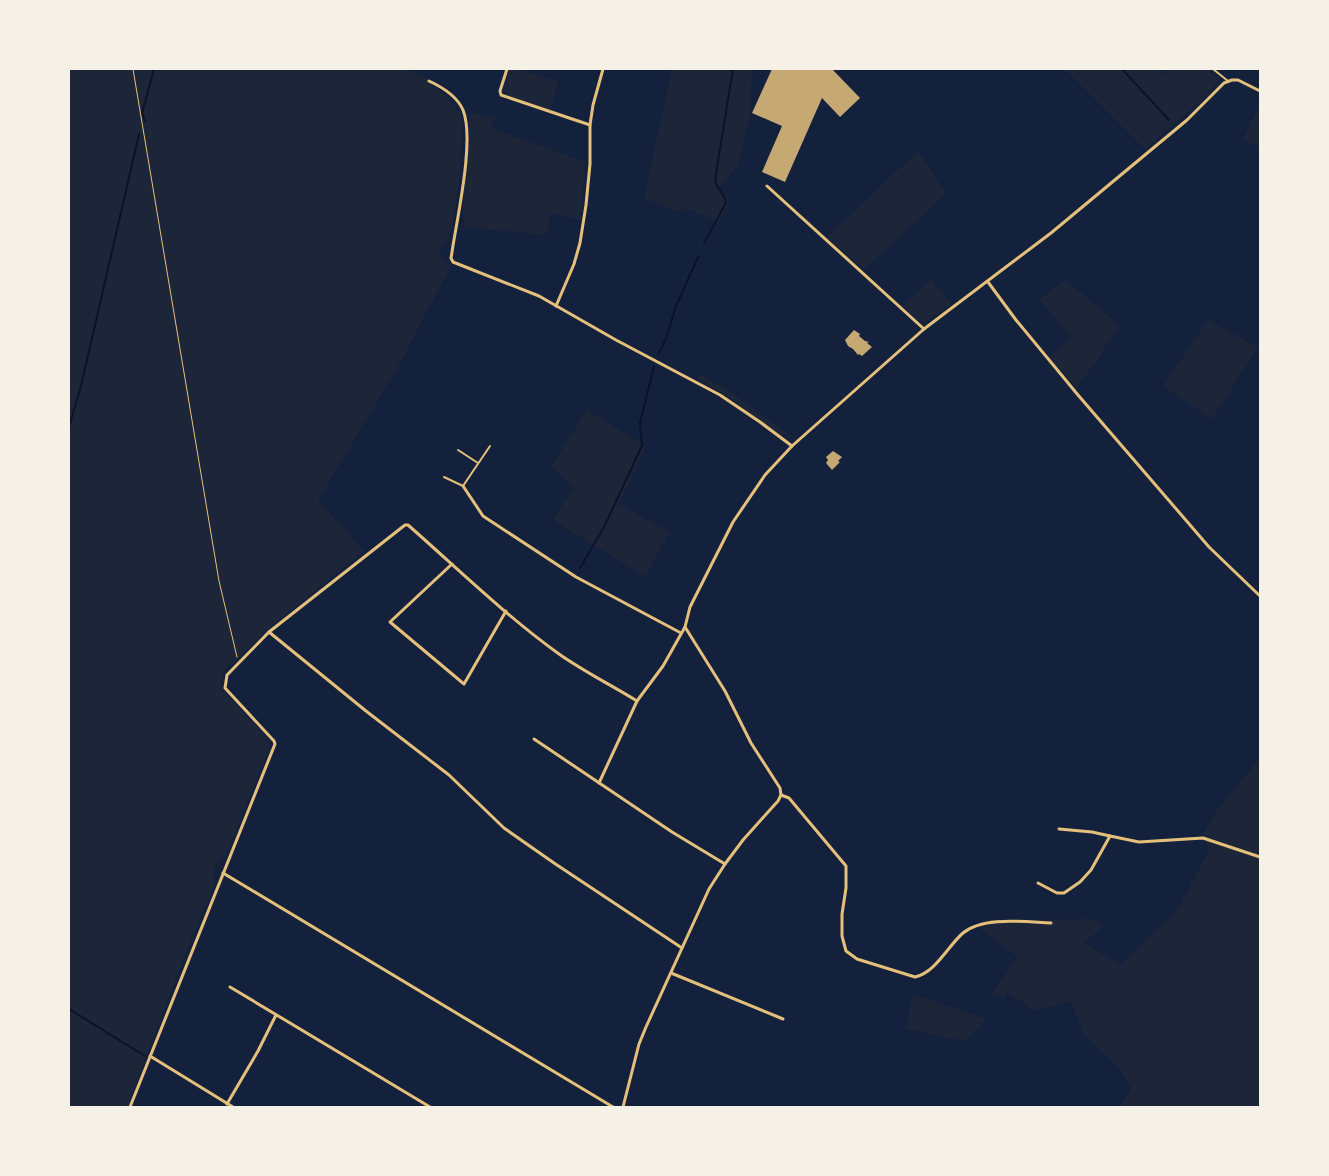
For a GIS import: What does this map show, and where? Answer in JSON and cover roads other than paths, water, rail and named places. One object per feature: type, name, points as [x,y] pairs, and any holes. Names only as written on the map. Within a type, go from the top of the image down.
[{"type":"street","points":[[506,69],[500,91],[505,97],[590,125]]},
{"type":"street","points":[[556,306],[574,264],[580,243],[590,164],[590,125],[593,105],[603,69]]},
{"type":"street","points":[[599,783],[637,701],[663,666],[685,627],[690,607],[733,522],[765,475],[792,446],[924,329],[1051,234],[1145,156],[1191,116],[1219,87],[1228,81],[1238,80],[1260,91]]},
{"type":"street","points":[[429,81],[439,85],[452,95],[463,109],[468,136],[451,258],[453,262],[539,296],[616,340],[720,395],[792,446]]},
{"type":"street","points":[[767,186],[924,329]]},
{"type":"street","points":[[988,282],[1016,320],[1072,388],[1209,547],[1260,596]]},
{"type":"street","points":[[463,486],[483,516],[576,577],[681,634]]},
{"type":"street","points":[[130,1107],[275,744],[226,688],[227,675],[269,632],[405,525],[408,525],[506,612],[560,655],[637,701]]},
{"type":"street","points":[[452,564],[390,622],[464,684],[506,612]]},
{"type":"street","points":[[623,1107],[640,1044],[650,1017],[709,890],[743,840],[782,795],[776,779],[751,743],[726,691],[685,627]]},
{"type":"street","points":[[269,632],[366,711],[449,775],[504,828],[682,948]]},
{"type":"street","points":[[534,739],[725,864]]},
{"type":"street","points":[[782,795],[789,798],[846,866],[842,936],[846,952],[857,959],[915,977],[921,976],[928,971],[964,932],[977,926],[988,923],[1050,923]]},
{"type":"street","points":[[1059,829],[1092,832],[1139,842],[1203,838],[1260,858]]},
{"type":"street","points":[[1038,883],[1057,893],[1064,893],[1080,882],[1091,870],[1110,836]]},
{"type":"street","points":[[223,873],[613,1107]]},
{"type":"street","points":[[671,973],[783,1019]]},
{"type":"street","points":[[230,987],[430,1107]]},
{"type":"street","points":[[227,1104],[258,1051],[276,1015]]},
{"type":"street","points":[[150,1056],[234,1107]]},
{"type":"lane","points":[[1213,69],[1228,81]]},
{"type":"lane","points":[[444,477],[463,486],[490,446]]},
{"type":"lane","points":[[458,450],[478,463]]},
{"type":"waterway","points":[[145,121],[142,113],[154,69]]},
{"type":"waterway","points":[[704,243],[726,203],[715,180],[733,69]]},
{"type":"waterway","points":[[1122,69],[1169,120]]},
{"type":"waterway","points":[[69,427],[81,386],[139,134]]},
{"type":"waterway","points":[[658,354],[666,339],[676,306],[698,257]]},
{"type":"waterway","points":[[580,568],[604,527],[642,446],[640,423],[654,366]]},
{"type":"waterway","points":[[69,1009],[145,1056]]}]
